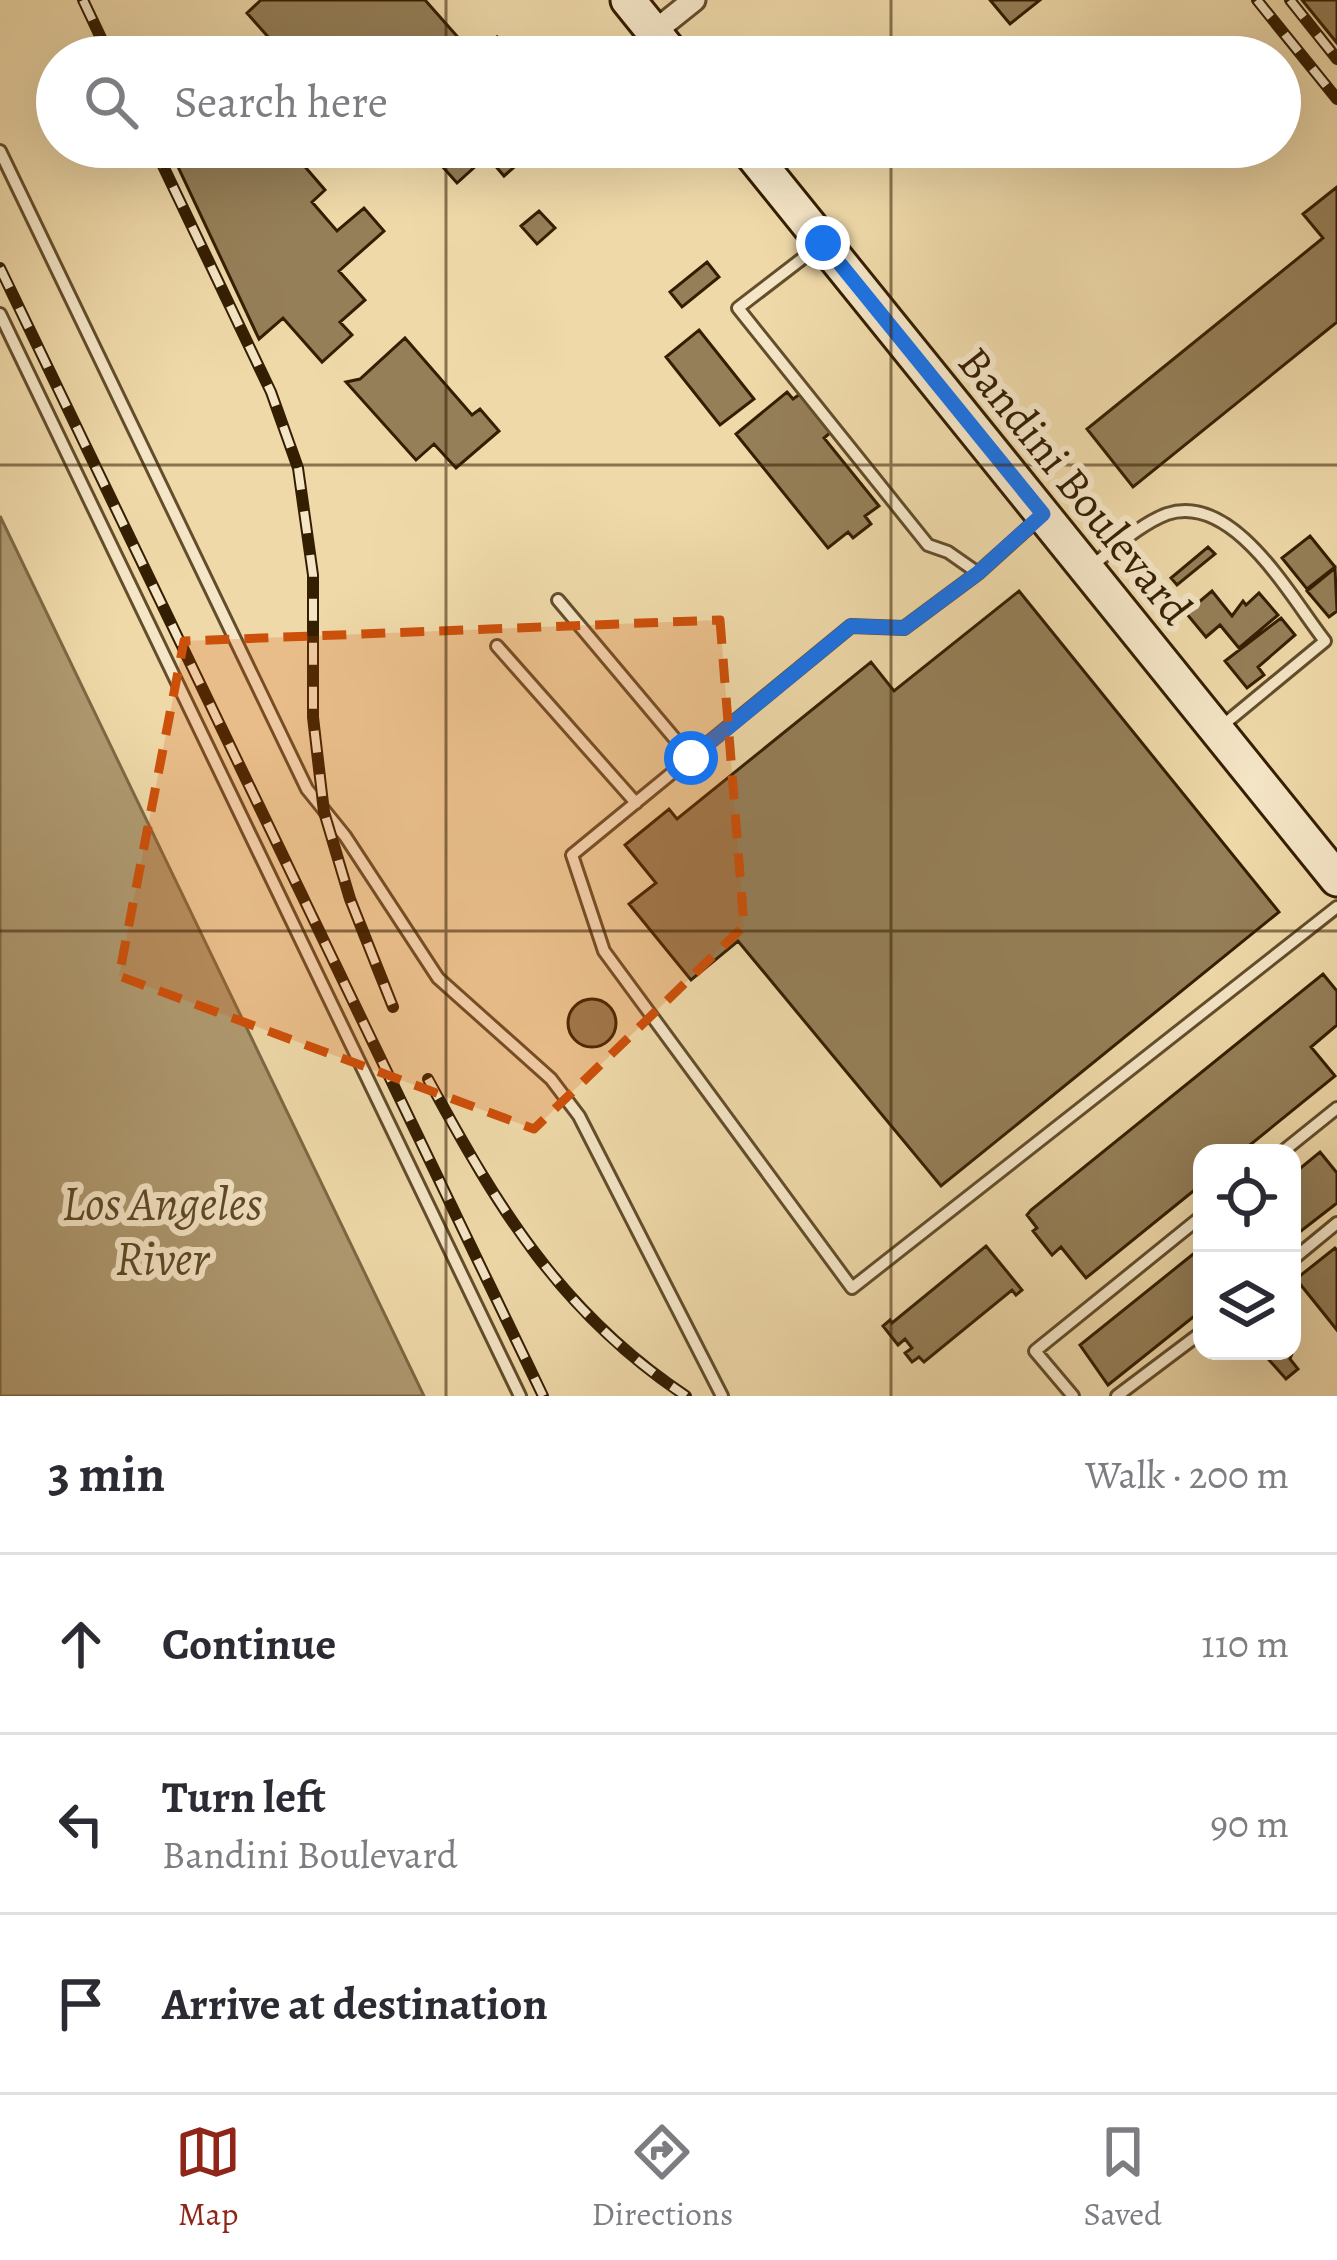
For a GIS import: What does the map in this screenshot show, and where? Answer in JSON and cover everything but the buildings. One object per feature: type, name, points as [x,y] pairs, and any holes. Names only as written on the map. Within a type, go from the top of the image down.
[{"type":"main road","points":[[628,0],[657,36]]},
{"type":"main road","name":"Bandini Boulevard","points":[[763,168],[1337,879]]},
{"type":"street","points":[[670,36],[694,0]]},
{"type":"lane","points":[[0,151],[307,789],[345,836],[438,978],[551,1079],[579,1116],[722,1396]]},
{"type":"lane","points":[[823,243],[738,308],[928,545],[978,573]]},
{"type":"lane","points":[[0,314],[520,1396]]},
{"type":"lane","points":[[1043,514],[978,573],[904,628],[851,626],[572,856],[604,951],[852,1288],[1337,908]]},
{"type":"lane","points":[[1087,569],[1167,514],[1222,520],[1245,539],[1325,641],[1217,730]]},
{"type":"lane","points":[[558,600],[691,758]]},
{"type":"lane","points":[[497,646],[635,803]]},
{"type":"lane","points":[[1292,1144],[1337,1108]]},
{"type":"lane","points":[[1073,1396],[1035,1351],[1193,1223]]},
{"type":"lane","points":[[1301,1253],[1337,1223]]},
{"type":"lane","points":[[1117,1396],[1193,1339]]},
{"type":"highlighted area","points":[[720,620],[744,926],[534,1129],[119,976],[184,641]]},
{"type":"water","name":"Los Angeles River","points":[[0,516],[424,1396],[0,1396]]},
{"type":"railway","points":[[83,0],[100,36]]},
{"type":"railway","points":[[1257,0],[1286,36]]},
{"type":"railway","points":[[1290,0],[1337,59]]},
{"type":"railway","points":[[1301,54],[1337,99]]},
{"type":"railway","points":[[164,168],[271,392],[298,468],[313,575],[313,717],[324,812],[350,899],[393,1007]]},
{"type":"railway","points":[[0,268],[543,1396]]},
{"type":"railway","points":[[428,1079],[480,1171],[536,1255],[603,1330],[686,1396]]},
{"type":"route","points":[[691,758],[851,626],[904,628],[978,573],[1043,514],[823,243]]}]
